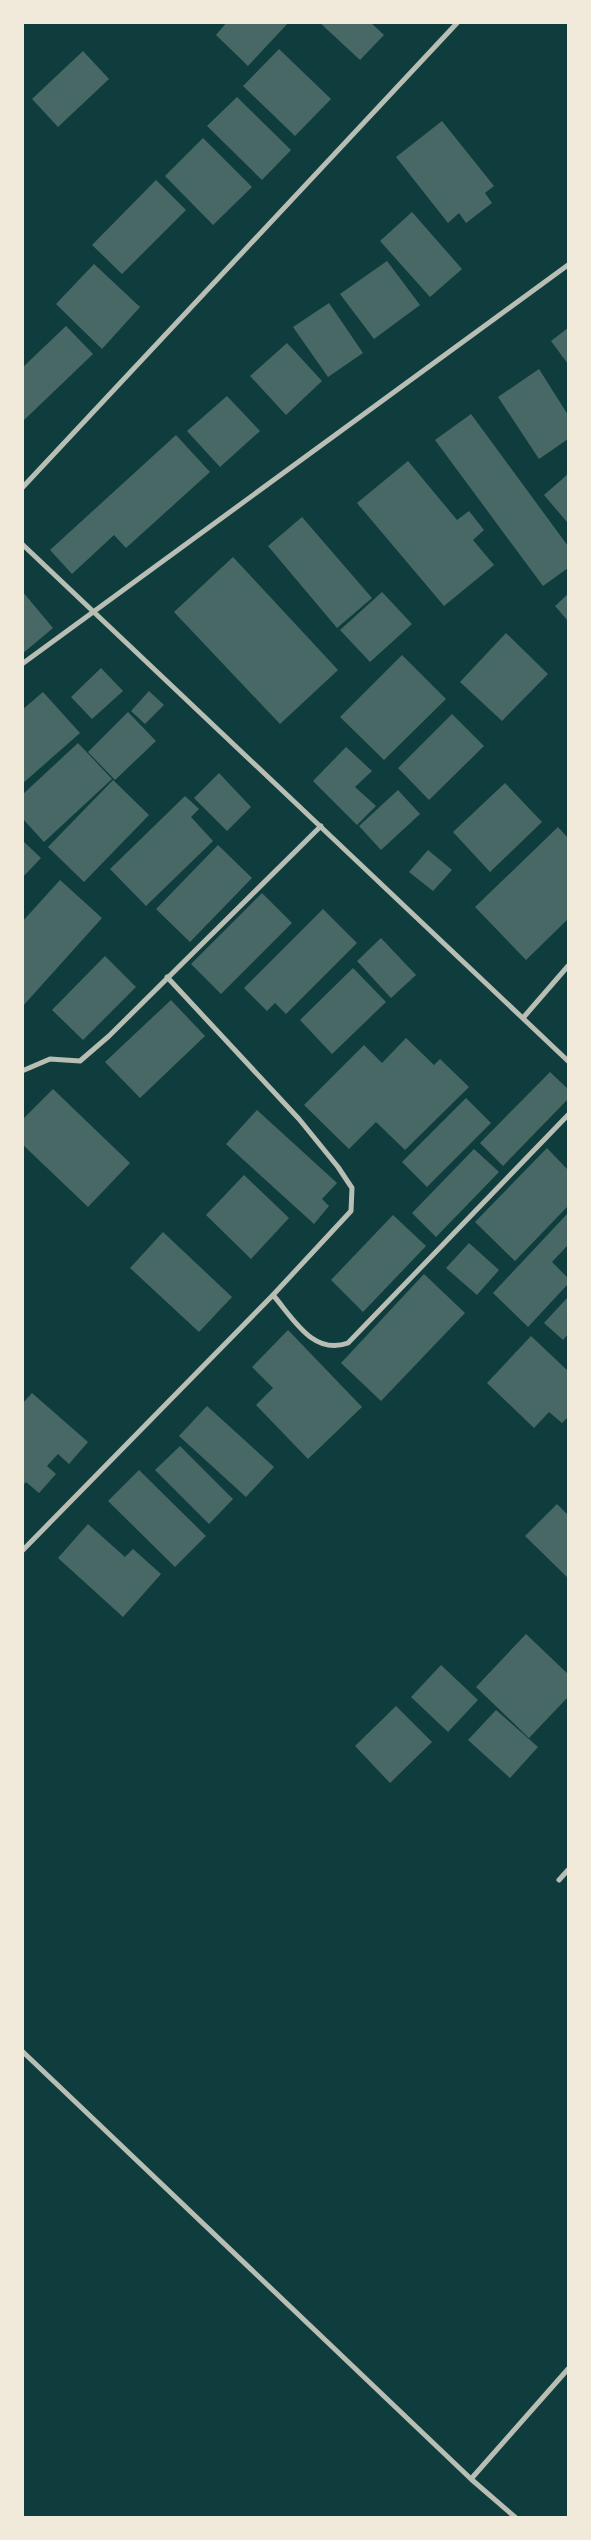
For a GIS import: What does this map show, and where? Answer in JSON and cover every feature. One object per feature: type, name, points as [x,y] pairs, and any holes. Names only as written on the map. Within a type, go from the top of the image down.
[{"type":"street","points":[[22,488],[458,22]]},
{"type":"street","points":[[22,664],[568,265]]},
{"type":"street","points":[[22,544],[568,1061]]},
{"type":"street","points":[[22,1071],[50,1059],[80,1060],[109,1036],[321,826]]},
{"type":"street","points":[[523,1018],[568,966]]},
{"type":"street","points":[[22,1551],[273,1295],[351,1211],[352,1188],[299,1119],[167,977]]},
{"type":"street","points":[[273,1295],[310,1338],[323,1346],[337,1347],[348,1342],[568,1115]]},
{"type":"street","points":[[559,1880],[568,1870]]},
{"type":"street","points":[[22,2051],[471,2479],[516,2518]]},
{"type":"street","points":[[471,2479],[568,2369]]},
{"type":"building","points":[[227,22],[289,22],[248,66],[216,35]]},
{"type":"building","points":[[319,22],[370,22],[384,35],[360,60]]},
{"type":"building","points":[[279,49],[331,99],[295,136],[243,86]]},
{"type":"building","points":[[83,51],[109,79],[58,127],[32,99]]},
{"type":"building","points":[[237,97],[291,150],[262,180],[207,126]]},
{"type":"building","points":[[442,121],[494,186],[485,193],[492,203],[466,223],[459,213],[448,223],[396,157]]},
{"type":"building","points":[[203,138],[252,187],[213,225],[165,176]]},
{"type":"building","points":[[156,180],[186,210],[122,274],[92,245]]},
{"type":"building","points":[[412,212],[462,269],[430,297],[380,241]]},
{"type":"building","points":[[387,261],[420,305],[374,339],[340,294]]},
{"type":"building","points":[[94,264],[140,307],[102,349],[56,304]]},
{"type":"building","points":[[329,303],[363,353],[328,377],[293,327]]},
{"type":"building","points":[[66,326],[93,354],[22,422],[22,368]]},
{"type":"building","points":[[568,328],[568,364],[551,341]]},
{"type":"building","points":[[287,343],[322,381],[286,415],[250,376]]},
{"type":"building","points":[[539,369],[568,415],[568,439],[539,459],[498,397]]},
{"type":"building","points":[[227,396],[260,431],[220,467],[187,431]]},
{"type":"building","points":[[471,414],[568,546],[568,568],[543,586],[435,440]]},
{"type":"building","points":[[176,435],[210,472],[126,548],[114,535],[72,574],[50,550]]},
{"type":"building","points":[[408,461],[457,520],[469,511],[484,530],[473,540],[494,565],[444,606],[357,503]]},
{"type":"building","points":[[568,474],[568,521],[567,522],[544,495]]},
{"type":"building","points":[[302,517],[372,598],[337,628],[268,546]]},
{"type":"building","points":[[233,557],[338,670],[280,724],[174,612]]},
{"type":"building","points":[[22,591],[53,628],[22,654]]},
{"type":"building","points":[[382,592],[412,624],[370,662],[340,630]]},
{"type":"building","points":[[568,594],[568,621],[555,606]]},
{"type":"building","points":[[506,633],[548,674],[502,721],[460,682]]},
{"type":"building","points":[[402,655],[446,699],[384,760],[340,717]]},
{"type":"building","points":[[101,668],[123,691],[92,719],[71,697]]},
{"type":"building","points":[[149,691],[164,705],[145,724],[131,711]]},
{"type":"building","points":[[43,692],[80,733],[22,784],[22,710]]},
{"type":"building","points":[[128,712],[156,741],[115,780],[88,752]]},
{"type":"building","points":[[452,714],[484,746],[429,800],[398,768]]},
{"type":"building","points":[[78,743],[112,779],[44,842],[22,818],[22,795]]},
{"type":"building","points":[[346,747],[372,771],[355,787],[376,806],[357,825],[313,781]]},
{"type":"building","points":[[219,773],[251,807],[227,831],[194,798]]},
{"type":"building","points":[[113,780],[149,815],[84,882],[48,847]]},
{"type":"building","points":[[505,783],[542,822],[490,872],[453,832]]},
{"type":"building","points":[[398,790],[420,814],[381,850],[359,826]]},
{"type":"building","points":[[185,796],[199,809],[191,817],[213,841],[146,906],[110,869]]},
{"type":"building","points":[[558,827],[568,838],[568,919],[526,960],[475,907]]},
{"type":"building","points":[[22,840],[41,858],[22,878]]},
{"type":"building","points":[[218,845],[252,878],[190,942],[156,909]]},
{"type":"building","points":[[428,850],[452,870],[433,891],[409,872]]},
{"type":"building","points":[[60,880],[102,918],[22,1007],[22,922]]},
{"type":"building","points":[[262,893],[292,923],[221,994],[191,964]]},
{"type":"building","points":[[323,909],[357,943],[286,1014],[275,1003],[267,1011],[244,988]]},
{"type":"building","points":[[381,938],[416,975],[391,998],[357,961]]},
{"type":"building","points":[[105,956],[136,987],[83,1040],[52,1010]]},
{"type":"building","points":[[353,968],[386,1002],[332,1054],[300,1020]]},
{"type":"building","points":[[171,1000],[205,1036],[140,1098],[105,1062]]},
{"type":"building","points":[[406,1038],[434,1065],[440,1059],[469,1087],[405,1150],[376,1122],[349,1149],[304,1105],[364,1045],[382,1063]]},
{"type":"building","points":[[550,1072],[568,1089],[568,1099],[503,1166],[480,1143]]},
{"type":"building","points":[[53,1089],[130,1163],[88,1207],[22,1144],[22,1120]]},
{"type":"building","points":[[466,1098],[491,1123],[427,1187],[402,1162]]},
{"type":"building","points":[[257,1110],[337,1183],[322,1199],[329,1206],[314,1224],[226,1144]]},
{"type":"building","points":[[547,1148],[568,1170],[568,1206],[515,1261],[475,1222]]},
{"type":"building","points":[[474,1149],[499,1172],[436,1237],[412,1213]]},
{"type":"building","points":[[244,1175],[289,1218],[251,1259],[206,1215]]},
{"type":"building","points":[[568,1213],[568,1245],[552,1262],[568,1278],[568,1284],[528,1327],[493,1293]]},
{"type":"building","points":[[393,1215],[426,1246],[363,1312],[331,1280]]},
{"type":"building","points":[[163,1232],[232,1297],[199,1332],[130,1268]]},
{"type":"building","points":[[469,1243],[499,1270],[477,1295],[446,1268]]},
{"type":"building","points":[[424,1274],[465,1313],[381,1401],[341,1363]]},
{"type":"building","points":[[568,1297],[568,1334],[563,1340],[544,1323]]},
{"type":"building","points":[[288,1330],[362,1407],[308,1459],[256,1405],[273,1388],[252,1367]]},
{"type":"building","points":[[531,1336],[568,1371],[568,1417],[562,1423],[549,1412],[534,1428],[487,1383]]},
{"type":"building","points":[[32,1393],[88,1442],[69,1464],[58,1454],[47,1466],[56,1474],[39,1493],[26,1482],[22,1486],[22,1404]]},
{"type":"building","points":[[207,1406],[274,1467],[246,1497],[179,1436]]},
{"type":"building","points":[[180,1446],[233,1499],[209,1524],[155,1470]]},
{"type":"building","points":[[139,1470],[206,1536],[175,1567],[108,1501]]},
{"type":"building","points":[[557,1504],[568,1515],[568,1578],[525,1536]]},
{"type":"building","points":[[88,1524],[125,1557],[133,1549],[161,1574],[123,1617],[58,1558]]},
{"type":"building","points":[[526,1634],[568,1674],[568,1697],[529,1738],[476,1687]]},
{"type":"building","points":[[441,1665],[478,1700],[448,1732],[411,1697]]},
{"type":"building","points":[[396,1706],[432,1742],[390,1783],[355,1746]]},
{"type":"building","points":[[496,1710],[538,1747],[510,1778],[468,1740]]}]
